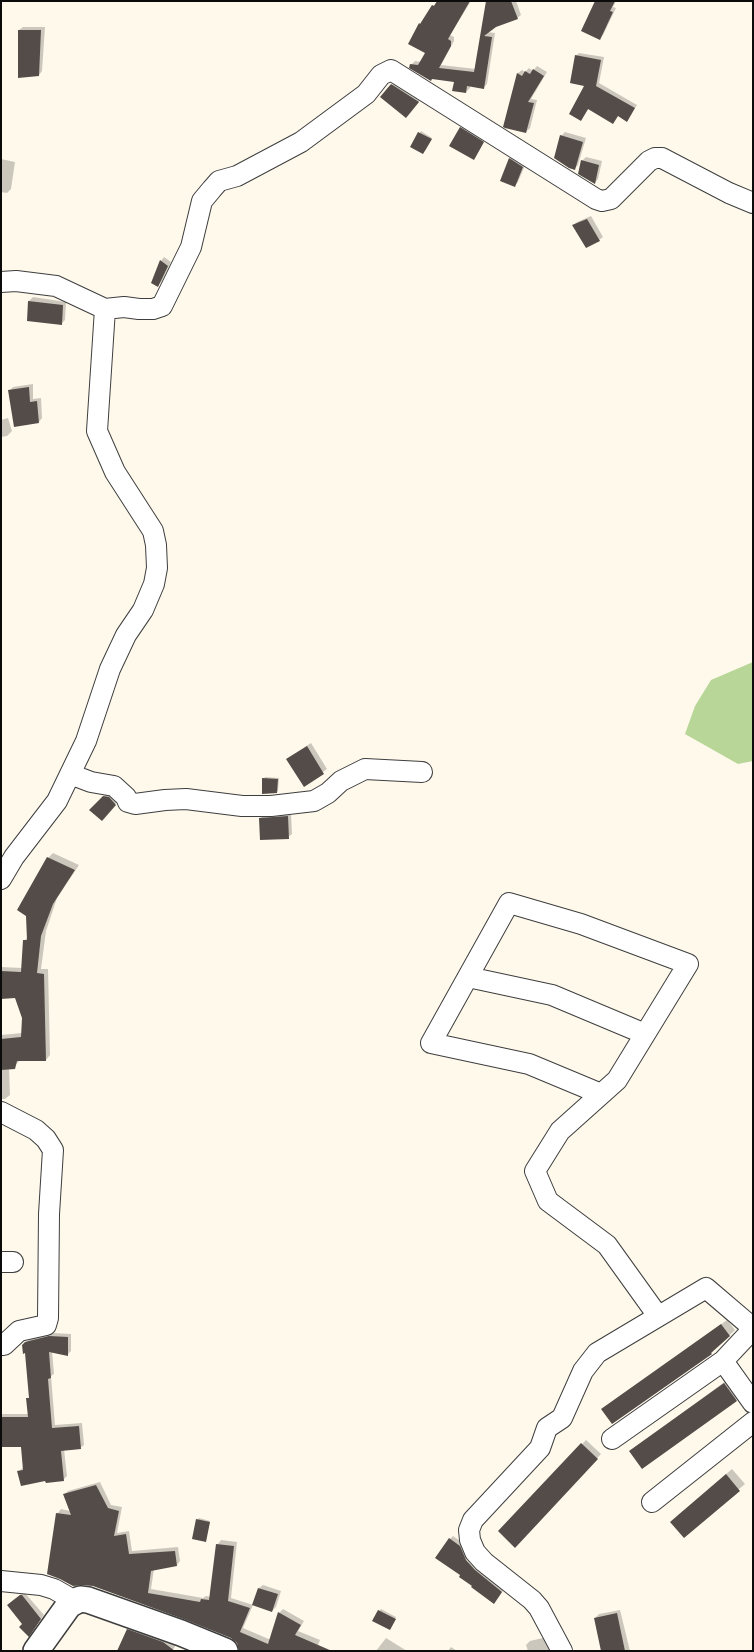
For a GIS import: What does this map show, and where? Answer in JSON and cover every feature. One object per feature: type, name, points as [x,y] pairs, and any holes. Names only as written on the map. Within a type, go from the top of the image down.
[{"type":"street","points":[[1,282],[16,281],[56,286],[105,309],[124,307],[153,309],[162,306],[191,247],[202,201],[212,189],[220,181],[237,176],[300,142],[366,94],[381,75],[391,70],[596,199],[602,201],[611,198],[649,161],[655,158],[662,158],[729,193],[753,202]]},
{"type":"street","points":[[1,879],[14,857],[57,801],[86,741],[110,669],[126,635],[143,610],[154,584],[157,568],[153,531],[116,472],[97,431],[105,309]]},
{"type":"street","points":[[70,774],[91,782],[114,786],[119,789],[128,802],[135,804],[186,799],[242,806],[271,806],[314,801],[328,793],[341,781],[365,769],[422,772]]},
{"type":"street","points":[[601,1094],[528,1064],[431,1043],[508,903],[581,924],[688,964],[617,1080],[560,1131],[535,1171],[548,1201],[607,1245],[658,1316]]},
{"type":"street","points":[[468,977],[552,995],[645,1034]]},
{"type":"street","points":[[1,1112],[36,1130],[46,1138],[53,1150],[49,1214],[48,1318],[46,1324],[19,1331],[4,1346],[1,1345]]},
{"type":"street","points":[[562,1651],[539,1608],[532,1600],[484,1562],[475,1552],[470,1540],[469,1530],[473,1520],[479,1511],[540,1448],[547,1428],[562,1418],[583,1371],[597,1353],[706,1288],[753,1328],[723,1361],[612,1439]]},
{"type":"street","points":[[723,1361],[753,1403]]},
{"type":"street","points":[[652,1502],[753,1422]]},
{"type":"street","points":[[1,1581],[54,1588],[75,1601]]},
{"type":"street","points":[[36,1651],[69,1605],[80,1599],[88,1600],[181,1633],[225,1651]]},
{"type":"green space","points":[[753,662],[753,761],[738,764],[685,734],[695,706],[711,680]]},
{"type":"building","points":[[437,1],[470,1],[448,39],[451,41],[451,46],[439,68],[474,72],[486,1],[511,1],[518,19],[496,27],[484,36],[492,37],[484,89],[467,86],[466,93],[452,91],[454,82],[432,79],[431,81],[409,68],[410,64],[418,65],[425,53],[408,44],[419,23]]},
{"type":"building","points":[[595,1],[615,1],[610,11],[613,12],[600,40],[581,31]]},
{"type":"building","points":[[18,30],[41,30],[39,76],[18,78]]},
{"type":"building","points":[[575,55],[601,60],[596,86],[635,108],[627,122],[618,116],[613,124],[588,109],[581,121],[569,114],[584,86],[570,83]]},
{"type":"building","points":[[533,69],[544,76],[528,102],[534,103],[526,133],[505,128],[503,127],[517,73],[522,76],[525,71],[530,74]]},
{"type":"building","points":[[391,84],[419,102],[406,118],[380,97]]},
{"type":"building","points":[[460,127],[484,142],[474,160],[449,146]]},
{"type":"building","points":[[418,132],[432,139],[423,154],[410,147]]},
{"type":"building","points":[[560,135],[583,142],[575,170],[554,158]]},
{"type":"building","points":[[509,158],[523,167],[515,187],[500,181]]},
{"type":"building","points":[[581,160],[599,165],[595,184],[578,174]]},
{"type":"building","points":[[587,219],[600,241],[586,248],[572,225]]},
{"type":"building","points":[[160,260],[168,266],[158,287],[151,283]]},
{"type":"building","points":[[28,301],[63,305],[62,325],[27,321]]},
{"type":"building","points":[[29,387],[30,402],[37,401],[39,423],[14,427],[8,390]]},
{"type":"building","points":[[307,746],[324,774],[304,787],[286,759]]},
{"type":"building","points":[[262,778],[278,779],[277,793],[262,794]]},
{"type":"building","points":[[103,796],[109,797],[116,805],[102,821],[89,810]]},
{"type":"building","points":[[288,816],[289,839],[260,840],[259,818]]},
{"type":"building","points":[[47,857],[75,870],[53,904],[41,936],[37,973],[44,974],[46,1061],[17,1061],[15,1069],[1,1070],[1,1039],[21,1037],[22,1018],[15,998],[1,999],[1,971],[21,972],[23,940],[27,940],[26,916],[17,910]]},
{"type":"building","points":[[721,1324],[730,1336],[712,1354],[612,1424],[601,1409]]},
{"type":"building","points":[[49,1336],[68,1337],[68,1356],[49,1352],[51,1378],[48,1379],[52,1428],[79,1426],[81,1449],[61,1451],[64,1481],[46,1483],[45,1481],[21,1486],[17,1471],[23,1470],[21,1447],[1,1447],[1,1417],[28,1417],[26,1398],[29,1398],[25,1353],[23,1354],[22,1345],[25,1342]]},
{"type":"building","points":[[724,1383],[737,1401],[642,1469],[629,1451]]},
{"type":"building","points":[[581,1443],[598,1459],[515,1548],[498,1531]]},
{"type":"building","points":[[726,1474],[740,1491],[684,1538],[670,1522]]},
{"type":"building","points":[[96,1485],[108,1508],[119,1511],[114,1536],[126,1534],[129,1554],[175,1551],[177,1566],[151,1571],[148,1593],[200,1602],[201,1599],[209,1600],[216,1544],[234,1546],[228,1601],[250,1608],[240,1632],[268,1644],[278,1612],[301,1625],[295,1635],[332,1651],[239,1651],[237,1643],[231,1638],[93,1586],[73,1586],[47,1574],[56,1513],[71,1515],[63,1494]]},
{"type":"building","points":[[196,1519],[210,1522],[206,1542],[192,1539]]},
{"type":"building","points":[[449,1538],[460,1546],[466,1560],[475,1570],[502,1592],[494,1604],[459,1577],[460,1575],[435,1558]]},
{"type":"building","points":[[258,1588],[278,1594],[272,1612],[252,1605]]},
{"type":"building","points":[[22,1595],[41,1619],[29,1637],[19,1627],[22,1624],[7,1605]]},
{"type":"building","points":[[378,1610],[396,1619],[390,1630],[372,1621]]},
{"type":"building","points":[[617,1613],[625,1651],[601,1651],[594,1618]]},
{"type":"building","points":[[127,1629],[163,1642],[175,1651],[117,1651]]}]
